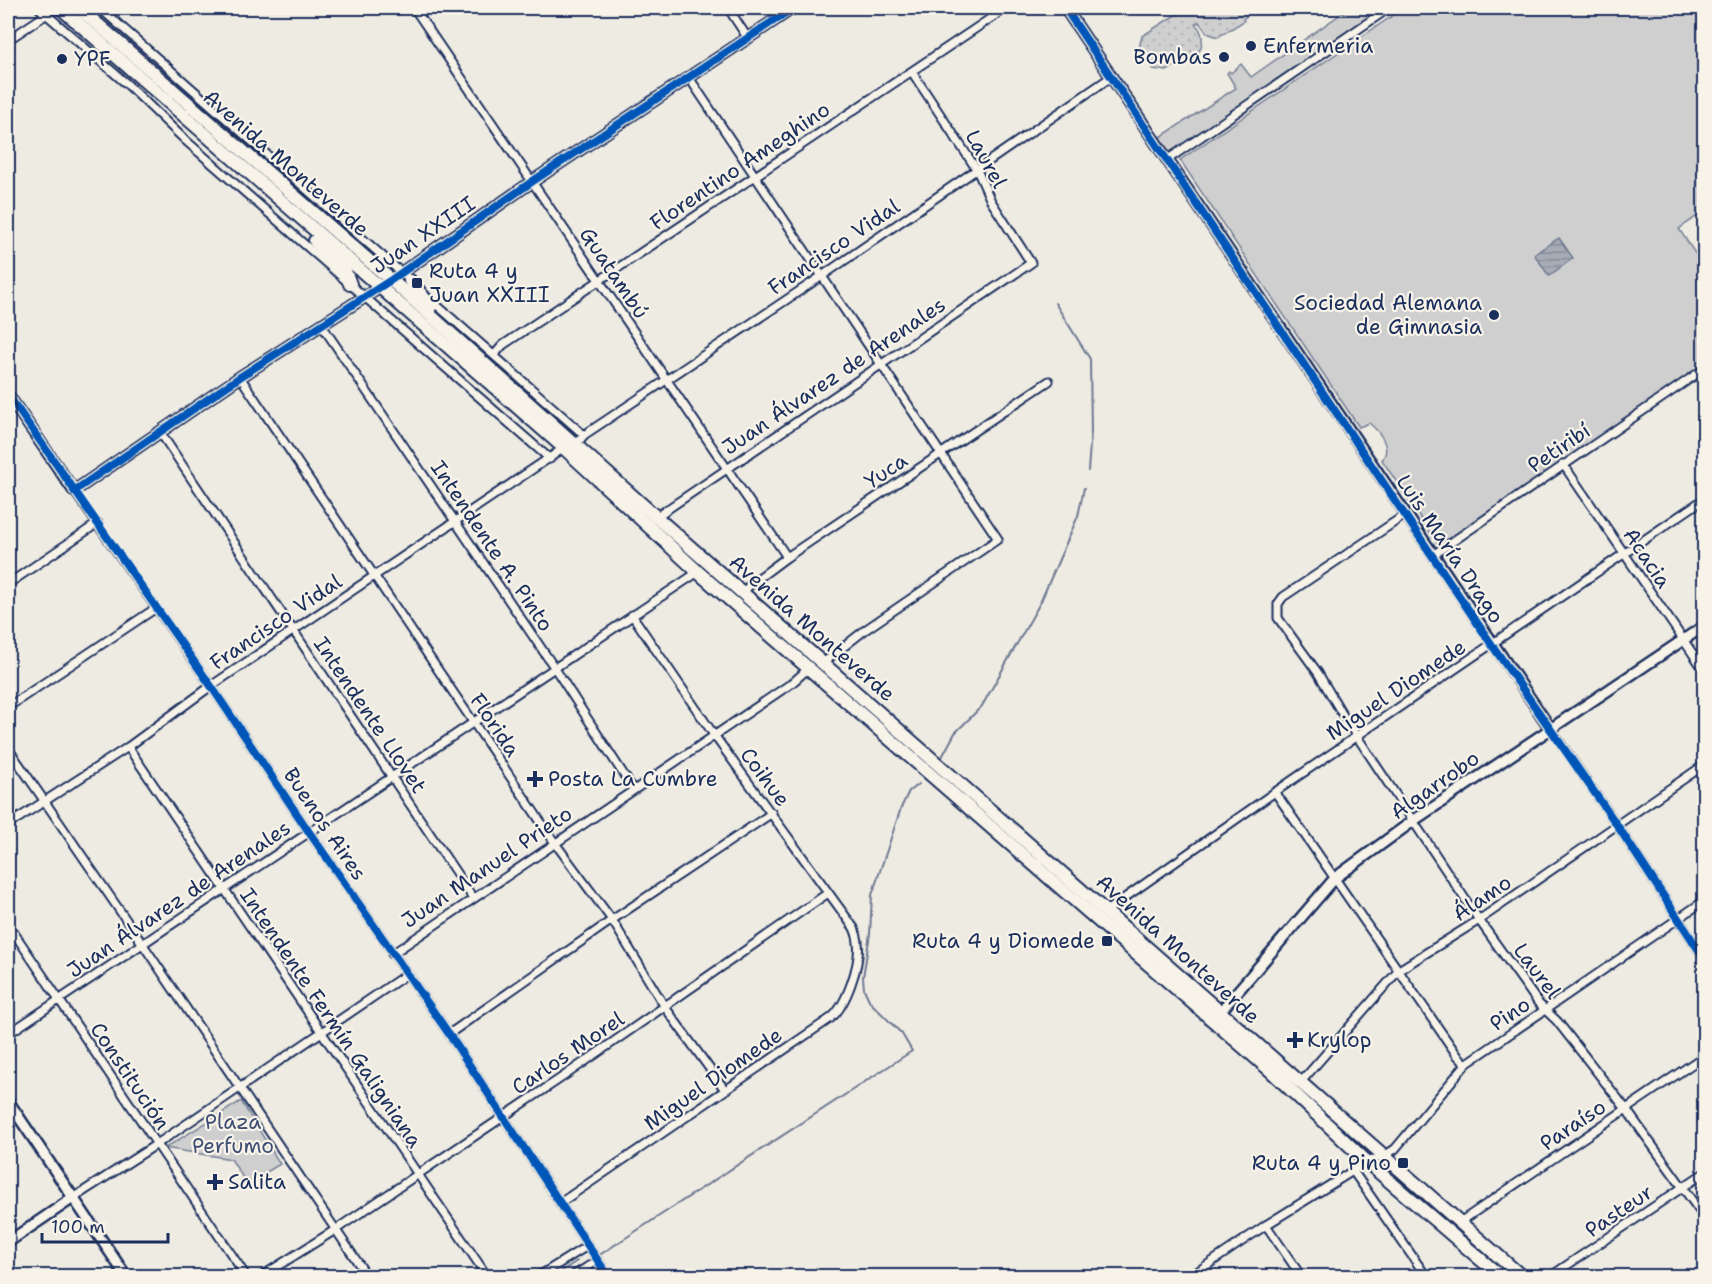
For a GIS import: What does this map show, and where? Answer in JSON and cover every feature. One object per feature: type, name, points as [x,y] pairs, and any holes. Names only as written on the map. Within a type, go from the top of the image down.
[{"type":"main road","name":"Avenida Monteverde","points":[[61,8],[380,287],[575,443],[698,572],[1271,1071],[1367,1162],[1500,1276]]},
{"type":"main road","name":"Avenida Monteverde","points":[[79,8],[401,278],[468,350],[1521,1276]]},
{"type":"main road","points":[[289,208],[296,223],[345,271],[350,284]]},
{"type":"main road","points":[[401,278],[464,338],[468,350]]},
{"type":"street","points":[[39,8],[128,85],[184,140],[550,459]]},
{"type":"street","points":[[100,8],[401,278],[494,355],[575,443]]},
{"type":"street","name":"Guatambú","points":[[414,8],[786,557]]},
{"type":"street","points":[[728,8],[747,37]]},
{"type":"street","name":"Juan XXIII","points":[[74,491],[321,324],[364,296],[401,278],[533,181],[793,8]]},
{"type":"street","name":"Florentino Ameghino","points":[[494,355],[504,345],[754,175],[1006,8]]},
{"type":"street","name":"Luis María Drago","points":[[1065,8],[1492,645],[1617,825],[1704,958]]},
{"type":"street","points":[[1167,160],[1389,8]]},
{"type":"street","points":[[8,40],[47,14]]},
{"type":"street","name":"Laurel","points":[[912,72],[977,170],[991,201],[1031,263]]},
{"type":"street","points":[[688,76],[998,539],[865,630],[823,663]]},
{"type":"street","name":"Francisco Vidal","points":[[8,825],[128,747],[211,686],[575,443],[665,379],[822,276],[1112,77]]},
{"type":"street","name":"Juan Álvarez de Arenales","points":[[656,517],[1031,263]]},
{"type":"street","name":"Intendente A. Pinto","points":[[321,324],[554,667],[633,789]]},
{"type":"street","points":[[1701,371],[1704,384]]},
{"type":"street","name":"Petiribí","points":[[1432,555],[1701,371]]},
{"type":"street","name":"Florida","points":[[240,377],[555,843],[612,920],[665,1007],[725,1090]]},
{"type":"street","name":"Yuca","points":[[743,592],[786,557],[1049,381]]},
{"type":"street","name":"Buenos Aires","points":[[8,395],[449,1034],[608,1276]]},
{"type":"street","name":"Intendente Llovet","points":[[160,432],[473,898]]},
{"type":"street","name":"Acacia","points":[[1563,464],[1704,670]]},
{"type":"street","name":"Miguel Diomede","points":[[1106,910],[1704,499]]},
{"type":"street","name":"Laurel","points":[[1405,515],[1283,597],[1277,610],[1278,618],[1318,673],[1479,920],[1545,1011],[1557,1022],[1626,1109],[1704,1217]]},
{"type":"street","points":[[8,584],[98,523]]},
{"type":"street","name":"Juan Álvarez de Arenales","points":[[8,1034],[698,572]]},
{"type":"street","points":[[8,706],[156,608]]},
{"type":"street","name":"Coihue","points":[[633,615],[714,735],[854,928],[858,942],[857,961]]},
{"type":"street","name":"Algarrobo","points":[[1219,1012],[1335,878],[1413,821],[1704,626]]},
{"type":"street","name":"Juan Manuel Prieto","points":[[392,954],[792,683],[809,668]]},
{"type":"street","name":"Intendente Fermín Galigniana","points":[[128,747],[487,1276]]},
{"type":"street","points":[[8,748],[367,1276]]},
{"type":"street","name":"Álamo","points":[[1300,1082],[1399,970],[1479,920],[1704,765]]},
{"type":"street","points":[[1275,792],[1457,1055],[1466,1064]]},
{"type":"street","points":[[449,1034],[612,920],[772,813]]},
{"type":"street","name":"Carlos Morel","points":[[262,1276],[335,1230],[665,1007],[828,893]]},
{"type":"street","name":"Pino","points":[[1384,1156],[1395,1149],[1466,1064],[1704,902]]},
{"type":"street","name":"Constitución","points":[[8,924],[246,1276]]},
{"type":"street","name":"Miguel Diomede","points":[[560,1203],[836,1014],[845,1001],[857,961]]},
{"type":"street","points":[[8,1242],[407,974]]},
{"type":"street","name":"Paraíso","points":[[1460,1222],[1704,1056]]},
{"type":"street","points":[[8,1101],[126,1276]]},
{"type":"street","points":[[1191,1276],[1266,1225],[1367,1162],[1384,1156]]},
{"type":"street","points":[[1353,1171],[1426,1276]]},
{"type":"street","name":"Pasteur","points":[[1551,1276],[1704,1173]]},
{"type":"street","points":[[1266,1225],[1301,1276]]},
{"type":"street","points":[[539,1276],[587,1246]]},
{"type":"street","points":[[573,1276],[597,1261]]},
{"type":"green space","points":[[1190,8],[1242,8],[1247,16],[1243,19],[1244,21],[1218,37],[1207,33],[1199,22],[1195,24],[1202,36],[1200,50],[1167,71],[1153,69],[1139,48],[1142,36]]},
{"type":"green space","points":[[1343,8],[1386,8],[1170,155],[1159,138],[1236,88],[1227,73],[1229,71],[1231,73],[1241,64],[1251,77],[1345,11]]},
{"type":"green space","name":"Sociedad Alemana de Gimnasia","points":[[1404,8],[1704,8],[1704,211],[1679,229],[1704,267],[1704,364],[1443,544],[1437,543],[1382,460],[1386,450],[1381,435],[1369,423],[1359,427],[1180,160]]},
{"type":"green space","name":"Plaza Perfumo","points":[[241,1101],[280,1164],[247,1184],[231,1159],[165,1148]]},
{"type":"shaded area","points":[[1559,238],[1573,258],[1549,276],[1534,254]]},
{"type":"waterway","points":[[1055,303],[1090,359],[1091,431],[1088,471]]},
{"type":"waterway","points":[[942,757],[955,733],[982,706],[1040,603],[1078,516],[1084,488]]},
{"type":"waterway","points":[[601,1254],[912,1051],[902,1034],[870,1002],[864,989],[863,977],[870,934],[872,895],[901,808],[909,791],[919,784]]},
{"type":"waterway","points":[[554,1276],[577,1261]]},
{"type":"cycle path","points":[[74,491],[240,377],[391,280],[533,181],[793,8]]},
{"type":"cycle path","points":[[1065,8],[1492,645],[1617,825],[1704,958]]},
{"type":"cycle path","points":[[8,395],[449,1034],[608,1276]]},
{"type":"place","name":"Enfermeria","points":[[1251,46]]},
{"type":"place","name":"Bombas","points":[[1224,57]]},
{"type":"place","name":"YPF","points":[[62,59]]},
{"type":"place","name":"Ruta 4 y Juan XXIII","points":[[417,283]]},
{"type":"place","name":"Sociedad Alemana de Gimnasia","points":[[1494,315]]},
{"type":"place","name":"Posta La Cumbre","points":[[535,779]]},
{"type":"place","name":"Ruta 4 y Diomede","points":[[1107,941]]},
{"type":"place","name":"Krylop","points":[[1295,1040]]},
{"type":"place","name":"Ruta 4 y Pino","points":[[1403,1163]]},
{"type":"place","name":"Salita","points":[[215,1182]]}]
